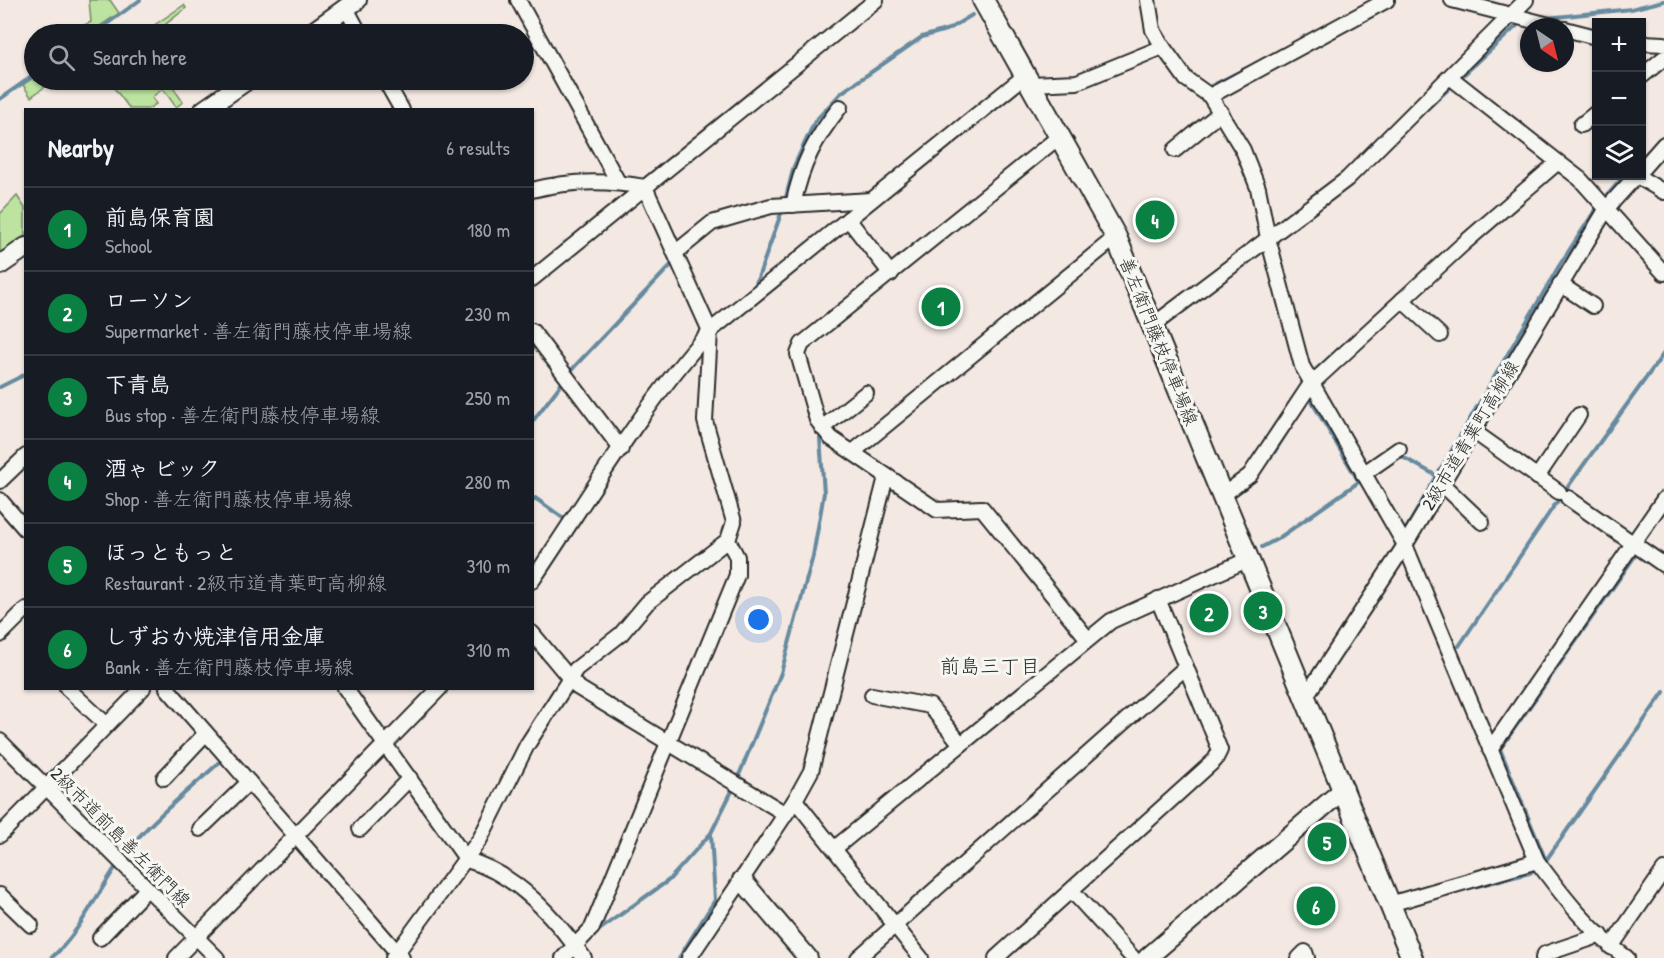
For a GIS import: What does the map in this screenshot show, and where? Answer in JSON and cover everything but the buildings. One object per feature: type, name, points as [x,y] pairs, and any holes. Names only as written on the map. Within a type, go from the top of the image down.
[{"type":"main road","name":"善左衛門藤枝停車場線","points":[[984,0],[1116,237],[1344,789]]},
{"type":"main road","points":[[1344,789],[1412,958]]},
{"type":"street","points":[[518,0],[531,24]]},
{"type":"street","points":[[534,277],[876,0]]},
{"type":"street","points":[[1149,0],[1153,30],[1163,47],[1186,79],[1210,96],[1243,150],[1258,188],[1269,244],[1302,366],[1310,385],[1405,545],[1537,861],[1554,884],[1611,947],[1627,958]]},
{"type":"street","points":[[1210,96],[1387,0]]},
{"type":"street","points":[[1452,0],[1523,18]]},
{"type":"street","points":[[1152,326],[1269,244],[1347,179],[1526,0]]},
{"type":"street","points":[[324,24],[352,4],[357,24]]},
{"type":"street","points":[[534,29],[618,182]]},
{"type":"street","points":[[1574,31],[1592,36]]},
{"type":"street","points":[[1646,43],[1664,44]]},
{"type":"street","points":[[534,578],[621,449],[692,350],[710,331],[871,200],[1028,80],[1077,82],[1163,47]]},
{"type":"street","points":[[1646,72],[1664,58]]},
{"type":"street","points":[[1450,77],[1580,179],[1664,273]]},
{"type":"street","points":[[207,108],[233,90]]},
{"type":"street","points":[[391,90],[401,108]]},
{"type":"street","points":[[787,204],[801,168],[818,135],[840,107]]},
{"type":"street","points":[[1175,150],[1221,112]]},
{"type":"street","points":[[1581,125],[1592,115]]},
{"type":"street","points":[[1060,136],[802,344],[798,354],[814,412],[822,428],[886,477],[937,510],[982,508],[1087,638]]},
{"type":"street","points":[[1646,164],[1664,144]]},
{"type":"street","points":[[1223,495],[1250,475],[1310,385],[1558,162]]},
{"type":"street","name":"2級市道青葉町高柳線","points":[[1306,696],[1405,545],[1607,208],[1632,180]]},
{"type":"street","points":[[1643,180],[1664,192]]},
{"type":"street","points":[[534,189],[559,183],[618,182],[645,187]]},
{"type":"street","points":[[168,690],[398,956],[467,860],[480,839],[527,745],[576,669],[621,634],[648,603],[728,540],[734,522],[705,421],[710,331],[645,187]]},
{"type":"street","points":[[675,253],[712,223],[787,204],[871,200]]},
{"type":"street","points":[[848,219],[891,274]]},
{"type":"street","points":[[853,452],[1116,237]]},
{"type":"street","points":[[0,265],[24,247]]},
{"type":"street","points":[[1560,284],[1593,306]]},
{"type":"street","points":[[1402,300],[1440,335]]},
{"type":"street","points":[[534,335],[621,449]]},
{"type":"street","points":[[822,428],[866,393]]},
{"type":"street","points":[[1537,477],[1579,415]]},
{"type":"street","points":[[1473,432],[1664,565]]},
{"type":"street","points":[[1363,474],[1399,449]]},
{"type":"street","points":[[0,481],[24,459]]},
{"type":"street","points":[[689,958],[784,813],[795,800],[811,771],[886,477]]},
{"type":"street","points":[[1442,483],[1482,522]]},
{"type":"street","points":[[1490,750],[1664,499]]},
{"type":"street","points":[[0,500],[24,528]]},
{"type":"street","points":[[563,958],[592,928],[737,575],[737,557],[728,540]]},
{"type":"street","points":[[835,848],[1087,638],[1111,621],[1249,559]]},
{"type":"street","points":[[996,958],[1215,760],[1220,750],[1158,599]]},
{"type":"street","points":[[0,635],[24,611]]},
{"type":"street","points":[[534,636],[569,680],[784,813]]},
{"type":"street","points":[[858,958],[1186,667]]},
{"type":"street","points":[[69,690],[107,725]]},
{"type":"street","points":[[0,835],[141,690]]},
{"type":"street","points":[[346,690],[467,860],[482,864],[517,883],[584,958]]},
{"type":"street","points":[[176,958],[438,690]]},
{"type":"street","points":[[872,695],[930,706],[960,743]]},
{"type":"street","points":[[164,778],[206,733]]},
{"type":"street","name":"2級市道前島善左衛門線","points":[[0,741],[217,958]]},
{"type":"street","points":[[360,829],[410,778]]},
{"type":"street","points":[[200,829],[249,782]]},
{"type":"street","points":[[1147,958],[1344,789]]},
{"type":"street","points":[[795,800],[921,958]]},
{"type":"street","points":[[1390,904],[1537,861]]},
{"type":"street","points":[[1611,947],[1664,870]]},
{"type":"street","points":[[742,880],[808,958]]},
{"type":"street","points":[[100,938],[147,889]]},
{"type":"street","points":[[1072,891],[1132,958]]},
{"type":"street","points":[[0,895],[30,925]]},
{"type":"street","points":[[1543,958],[1545,954],[1600,935]]},
{"type":"street","points":[[1299,958],[1305,952],[1307,958]]},
{"type":"green space","points":[[89,0],[110,0],[119,13],[103,24],[87,24],[91,22]]},
{"type":"green space","points":[[184,5],[186,8],[166,24],[156,24]]},
{"type":"green space","points":[[26,90],[40,90],[31,97]]},
{"type":"green space","points":[[116,90],[162,90],[152,97],[156,104],[150,108],[129,108]]},
{"type":"green space","points":[[164,90],[175,90],[183,102],[176,107]]},
{"type":"green space","points":[[17,196],[24,206],[24,237],[3,254],[0,251],[0,214]]},
{"type":"waterway","points":[[107,24],[140,0]]},
{"type":"waterway","points":[[1482,0],[1506,7]]},
{"type":"waterway","points":[[1547,18],[1631,9],[1664,1]]},
{"type":"waterway","points":[[785,201],[794,166],[815,121],[841,93],[922,37],[949,29],[972,15]]},
{"type":"waterway","points":[[1459,79],[1520,23]]},
{"type":"waterway","points":[[1211,86],[1263,60]]},
{"type":"waterway","points":[[0,99],[24,82]]},
{"type":"waterway","points":[[1415,120],[1454,84]]},
{"type":"waterway","points":[[1646,154],[1653,147]]},
{"type":"waterway","points":[[1603,200],[1620,180]]},
{"type":"waterway","points":[[1403,534],[1559,266],[1598,206]]},
{"type":"waterway","points":[[754,289],[783,208]]},
{"type":"waterway","points":[[534,419],[575,366],[672,264]]},
{"type":"waterway","points":[[1312,373],[1340,348]]},
{"type":"waterway","points":[[1459,646],[1554,506],[1664,353]]},
{"type":"waterway","points":[[1296,366],[1303,384]]},
{"type":"waterway","points":[[0,387],[24,375]]},
{"type":"waterway","points":[[1309,397],[1359,482]]},
{"type":"waterway","points":[[1272,456],[1292,424]]},
{"type":"waterway","points":[[737,780],[781,673],[813,556],[824,493],[820,438]]},
{"type":"waterway","points":[[1399,455],[1437,476]]},
{"type":"waterway","points":[[1262,547],[1279,538],[1363,479]]},
{"type":"waterway","points":[[534,499],[563,518]]},
{"type":"waterway","points":[[1386,563],[1399,541]]},
{"type":"waterway","points":[[1546,861],[1500,749],[1644,543],[1664,556]]},
{"type":"waterway","points":[[1544,863],[1664,692]]},
{"type":"waterway","points":[[51,958],[71,937],[117,864],[136,840],[159,816],[223,759]]},
{"type":"waterway","points":[[599,930],[669,880],[711,833],[734,787]]},
{"type":"waterway","points":[[679,958],[715,900],[711,834]]},
{"type":"waterway","points":[[1465,889],[1530,873],[1538,867]]},
{"type":"place","name":"酒ゃ ビック","points":[[1155,220]]},
{"type":"place","name":"前島保育園","points":[[941,307]]},
{"type":"place","name":"下青島","points":[[1263,611]]},
{"type":"place","name":"ローソン","points":[[1209,613]]},
{"type":"place","name":"ほっともっと","points":[[1327,842]]},
{"type":"place","name":"しずおか焼津信用金庫","points":[[1316,906]]},
{"type":"district","name":"前島三丁目","points":[[990,665]]}]
